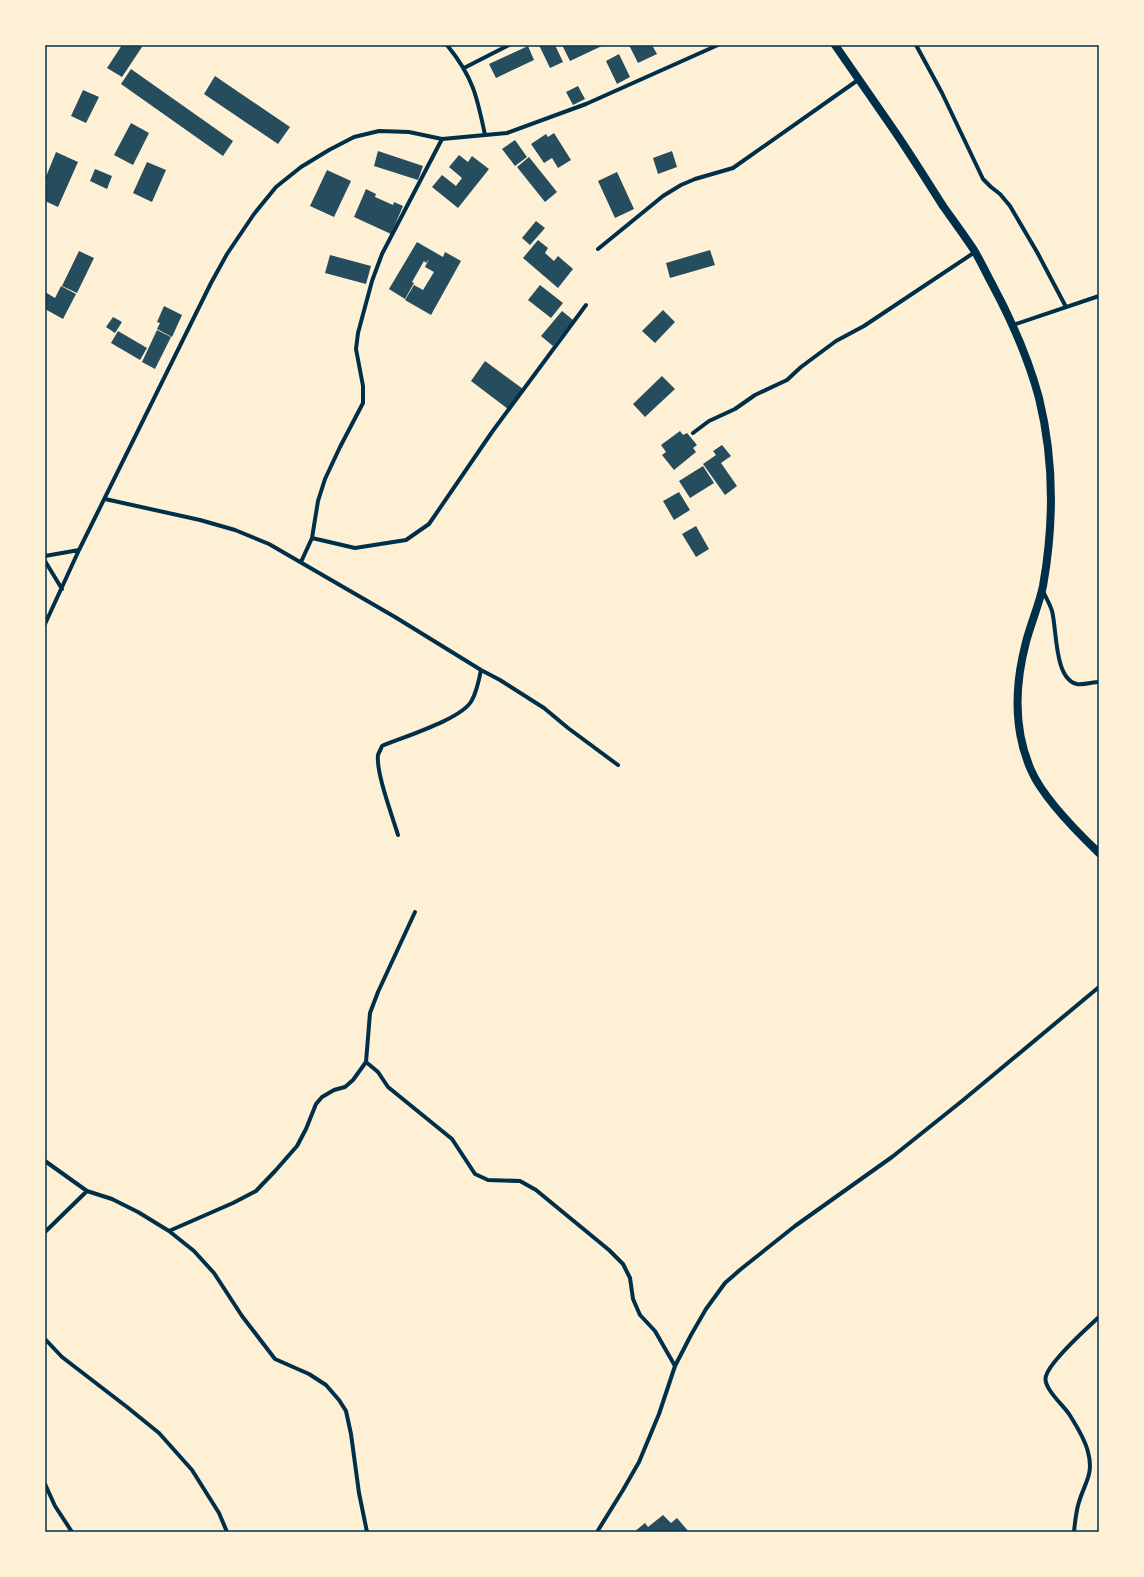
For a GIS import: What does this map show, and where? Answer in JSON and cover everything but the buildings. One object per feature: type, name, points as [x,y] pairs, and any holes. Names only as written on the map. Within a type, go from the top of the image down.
[{"type":"main road","points":[[835,45],[858,80],[889,122],[975,252],[1013,325],[1033,377],[1044,424],[1047,445],[1051,511],[1049,542],[1042,589],[1026,641],[1017,694],[1018,717],[1022,743],[1031,770],[1044,793],[1066,819],[1099,853]]},
{"type":"street","points":[[447,45],[470,77],[478,98],[485,135]]},
{"type":"street","points":[[464,68],[509,45]]},
{"type":"street","points":[[45,624],[79,550],[211,283],[227,254],[254,214],[276,187],[300,167],[354,137],[380,131],[409,132],[442,139],[507,133],[586,104],[718,45]]},
{"type":"street","points":[[916,45],[942,93],[983,179],[1000,194],[1010,206],[1037,252],[1066,307]]},
{"type":"street","points":[[598,249],[663,196],[694,179],[733,168],[858,80]]},
{"type":"street","points":[[300,562],[312,538],[318,501],[325,479],[363,403],[364,386],[356,349],[358,333],[372,281],[382,254],[442,139]]},
{"type":"street","points":[[693,433],[709,421],[787,380],[801,367],[836,341],[877,317],[975,252]]},
{"type":"street","points":[[1013,325],[1099,296]]},
{"type":"street","points":[[312,538],[355,548],[406,540],[429,524],[492,432],[586,305]]},
{"type":"street","points":[[105,499],[200,520],[235,530],[269,544],[395,616],[481,670],[500,680],[544,708],[618,765]]},
{"type":"street","points":[[45,556],[79,550]]},
{"type":"street","points":[[45,561],[62,589]]},
{"type":"street","points":[[1042,589],[1052,610],[1056,628],[1057,646],[1063,671],[1070,680],[1078,684],[1099,682]]},
{"type":"street","points":[[398,835],[380,770],[378,753],[382,746],[432,727],[460,712],[472,702],[478,686],[481,670]]},
{"type":"street","points":[[169,1231],[233,1203],[256,1191],[297,1146],[316,1104],[322,1097],[349,1084],[366,1062],[370,1013],[378,992],[415,912]]},
{"type":"street","points":[[597,1532],[639,1462],[659,1414],[675,1366],[706,1309],[725,1283],[796,1226],[898,1152],[1099,987]]},
{"type":"street","points":[[366,1062],[378,1072],[388,1086],[452,1140],[475,1174],[488,1180],[520,1182],[536,1190],[609,1250],[623,1264],[630,1278],[634,1299],[640,1315],[655,1331],[675,1366]]},
{"type":"street","points":[[45,1161],[87,1191],[112,1199],[138,1212],[169,1231],[194,1251],[214,1273],[242,1316],[275,1359],[309,1374],[326,1385],[339,1400],[346,1411],[351,1434],[366,1532]]},
{"type":"street","points":[[45,1232],[87,1191]]},
{"type":"street","points":[[1074,1532],[1079,1501],[1087,1483],[1091,1466],[1088,1451],[1072,1419],[1045,1381],[1046,1374],[1062,1353],[1099,1317]]},
{"type":"street","points":[[45,1339],[62,1357],[127,1406],[159,1433],[192,1470],[218,1513],[227,1532]]},
{"type":"street","points":[[45,1484],[55,1506],[72,1532]]}]
